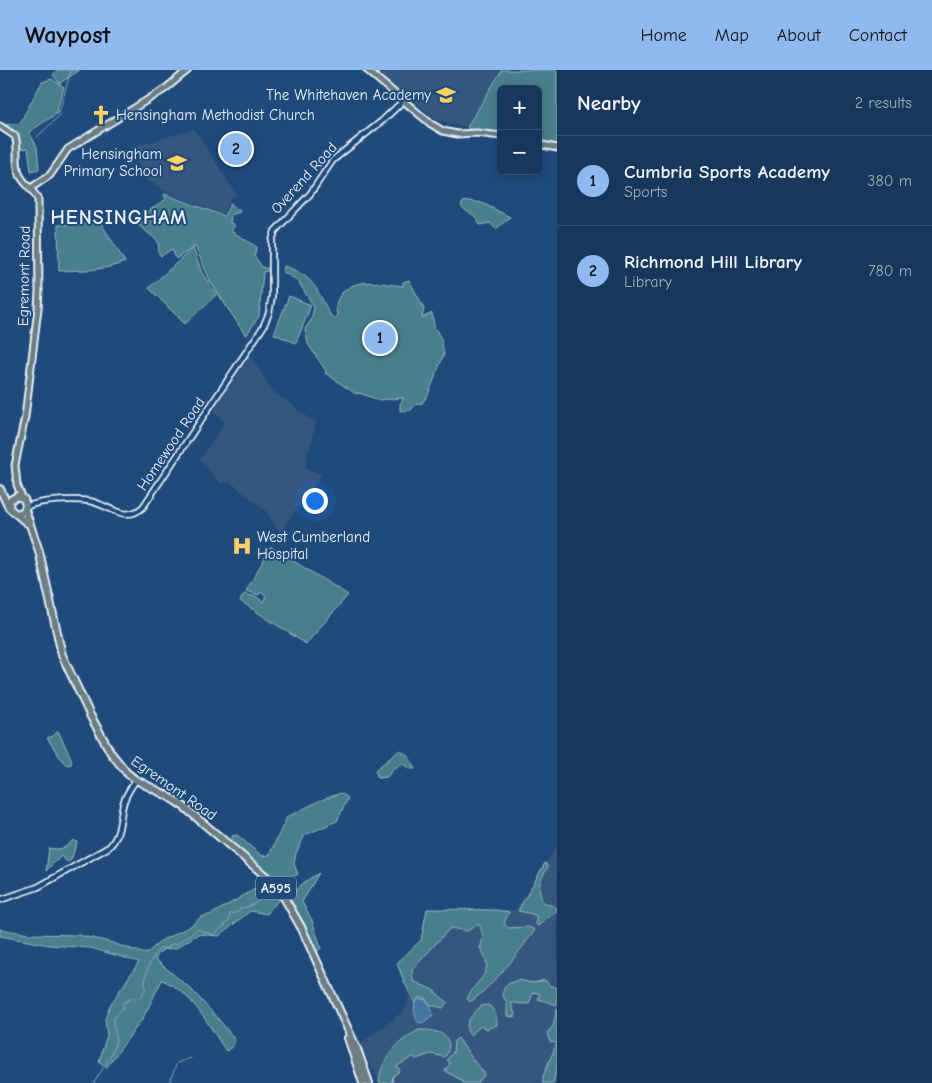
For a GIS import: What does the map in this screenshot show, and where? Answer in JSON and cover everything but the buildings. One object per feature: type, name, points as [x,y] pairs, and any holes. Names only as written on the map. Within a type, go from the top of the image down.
[{"type":"highway","name":"A595","points":[[0,489],[12,498]]},
{"type":"highway","name":"A595","points":[[0,489],[11,511],[30,526]]},
{"type":"highway","points":[[8,507],[12,498],[23,498]]},
{"type":"highway","name":"A595","points":[[23,498],[30,526]]},
{"type":"highway","points":[[17,514],[25,509]]},
{"type":"highway","name":"Egremont Road","points":[[30,526],[39,551],[57,638],[68,670],[111,752],[123,768],[136,780],[183,806],[269,879],[285,900],[302,928],[356,1049],[369,1083]]},
{"type":"highway","name":"Egremont Road","points":[[341,1015],[363,1083]]},
{"type":"main road","points":[[31,188],[50,175],[68,149],[160,92],[188,70]]},
{"type":"main road","points":[[367,70],[431,124],[443,131],[457,134],[477,133],[497,136]]},
{"type":"main road","name":"Egremont Road","points":[[0,126],[15,136],[17,167],[20,176],[24,183],[31,188],[38,200],[39,291],[25,417],[15,465],[17,485]]},
{"type":"main road","points":[[542,145],[557,148]]},
{"type":"main road","points":[[12,498],[16,492],[17,485]]},
{"type":"main road","points":[[17,485],[23,498]]},
{"type":"street","name":"Overend Road","points":[[272,296],[272,241],[278,227],[310,194],[333,160],[382,121],[403,101]]},
{"type":"street","name":"Homewood Road","points":[[35,503],[84,500],[125,515],[134,514],[141,510],[249,350],[263,327],[269,312],[272,296]]},
{"type":"street","points":[[23,498],[35,503]]},
{"type":"street","points":[[25,509],[35,503]]},
{"type":"street","points":[[0,900],[38,887],[109,847],[116,838],[126,795],[136,780]]},
{"type":"shaded area","name":"The Whitehaven Academy","points":[[374,70],[502,70],[467,127],[436,120]]},
{"type":"shaded area","name":"Hensingham Primary School","points":[[194,129],[237,195],[231,198],[223,214],[171,195],[146,179],[131,147]]},
{"type":"shaded area","points":[[250,356],[273,391],[316,423],[305,467],[322,475],[280,532],[264,509],[230,482],[221,484],[200,459],[225,422],[213,411]]},
{"type":"shaded area","points":[[557,846],[557,1083],[380,1083],[360,1044],[405,1010],[409,995],[401,961],[421,940],[427,909],[515,910]]},
{"type":"shaded area","points":[[418,999],[424,999],[430,1005],[433,1015],[424,1022],[419,1023],[415,1011],[415,1003]]},
{"type":"green space","points":[[57,70],[80,70],[60,83],[53,75]]},
{"type":"green space","points":[[502,70],[557,70],[557,145],[542,142],[542,85],[497,85],[497,132],[469,129],[467,127]]},
{"type":"green space","points":[[52,79],[64,87],[56,114],[29,132],[37,147],[39,169],[31,171],[28,148],[20,149],[19,133],[4,125],[20,123],[42,82]]},
{"type":"green space","points":[[164,194],[224,216],[231,203],[236,210],[239,210],[240,212],[231,215],[230,223],[235,225],[231,231],[257,247],[254,256],[263,268],[269,268],[268,271],[263,272],[259,316],[246,336],[211,283],[195,246],[176,259],[172,249],[161,256],[159,254],[158,241],[138,225],[137,219],[166,199]]},
{"type":"green space","points":[[463,202],[482,203],[510,217],[496,229],[490,223],[480,225],[473,215],[461,206]]},
{"type":"green space","points":[[101,223],[125,262],[101,269],[59,271],[58,225]]},
{"type":"green space","points":[[193,248],[202,273],[216,295],[185,324],[149,288]]},
{"type":"green space","points":[[284,266],[304,275],[313,284],[330,314],[335,319],[337,315],[337,301],[342,293],[355,284],[371,282],[403,286],[403,282],[409,280],[424,308],[422,318],[432,313],[434,326],[441,339],[444,354],[428,395],[422,403],[415,405],[411,410],[400,411],[400,404],[404,398],[379,400],[359,393],[356,394],[325,373],[326,371],[308,344],[305,329],[311,320],[314,307],[298,281],[283,272]]},
{"type":"green space","points":[[289,296],[311,305],[296,343],[274,334]]},
{"type":"green space","points":[[271,547],[348,595],[306,644],[240,601],[244,594],[257,597],[263,602],[266,596],[260,592],[259,595],[246,591]]},
{"type":"green space","points":[[58,731],[72,760],[71,764],[64,763],[47,738],[53,736]]},
{"type":"green space","points":[[400,750],[409,756],[415,769],[410,769],[403,764],[393,769],[387,777],[378,778],[375,770]]},
{"type":"green space","points":[[341,793],[348,798],[337,821],[305,835],[296,853],[294,864],[298,874],[278,883],[232,842],[232,836],[237,835],[262,856],[269,855],[287,817],[321,800]]},
{"type":"green space","points":[[73,840],[77,842],[71,860],[67,862],[61,856],[46,871],[49,848],[62,848]]},
{"type":"green space","points":[[545,863],[548,867],[539,888],[543,902],[557,908],[557,912],[538,926],[535,923],[537,917],[518,911]]},
{"type":"green space","points":[[319,873],[302,902],[312,920],[321,948],[317,952],[304,923],[291,901],[295,891],[305,881]]},
{"type":"green space","points":[[267,882],[280,898],[267,914],[250,911],[219,936],[198,934],[176,948],[162,950],[155,959],[192,990],[235,1040],[233,1046],[226,1051],[191,1001],[183,993],[162,980],[143,1018],[106,1068],[99,1061],[107,1035],[105,1019],[110,1005],[139,962],[91,948],[49,945],[0,936],[0,929],[29,934],[78,935],[106,941],[146,954],[162,940],[189,927],[201,917],[212,914]]},
{"type":"green space","points":[[427,909],[496,910],[509,912],[504,923],[508,928],[529,927],[535,930],[498,977],[472,1001],[469,1001],[467,999],[486,970],[487,964],[480,948],[481,930],[479,924],[467,931],[450,928],[412,970],[413,981],[433,990],[447,1002],[443,1008],[431,1005],[426,999],[419,997],[415,1003],[397,963],[421,940]]},
{"type":"green space","points":[[517,980],[533,983],[545,980],[549,985],[557,988],[557,1005],[538,999],[540,994],[533,992],[529,1004],[511,1003],[516,1017],[507,1016],[507,1003],[502,994],[506,985]]},
{"type":"green space","points":[[488,1005],[496,1014],[497,1025],[487,1029],[481,1026],[470,1035],[467,1027],[469,1020],[481,1006]]},
{"type":"green space","points":[[557,1008],[557,1043],[550,1042],[547,1033],[553,1026]]},
{"type":"green space","points":[[419,1030],[438,1032],[447,1039],[449,1043],[445,1057],[431,1054],[416,1059],[413,1057],[397,1066],[400,1071],[393,1076],[392,1083],[379,1083],[383,1066],[392,1051],[404,1039]]},
{"type":"green space","points":[[458,1038],[485,1074],[478,1083],[462,1083],[461,1080],[445,1071],[450,1064],[447,1060],[453,1052],[454,1041]]},
{"type":"green space","points":[[557,1043],[557,1067],[553,1083],[543,1083],[543,1076]]},
{"type":"waterway","points":[[37,137],[58,117],[71,70]]},
{"type":"waterway","points":[[94,1083],[115,1044],[114,1019],[123,1008],[123,1003],[132,998],[141,997],[146,988],[145,978],[148,966],[160,948],[168,948],[171,944],[177,944],[197,929],[214,935],[229,921],[230,914],[255,903],[264,891]]},
{"type":"waterway","points":[[169,1083],[177,1063],[191,1058]]},
{"type":"place","name":"The Whitehaven Academy","points":[[446,95]]},
{"type":"place","name":"Hensingham Methodist Church","points":[[101,115]]},
{"type":"place","name":"Richmond Hill Library","points":[[236,149]]},
{"type":"place","name":"Hensingham Primary School","points":[[177,163]]},
{"type":"place","name":"Cumbria Sports Academy","points":[[380,338]]},
{"type":"place","name":"West Cumberland Hospital","points":[[242,546]]},
{"type":"district","name":"HENSINGHAM","points":[[119,217]]}]
